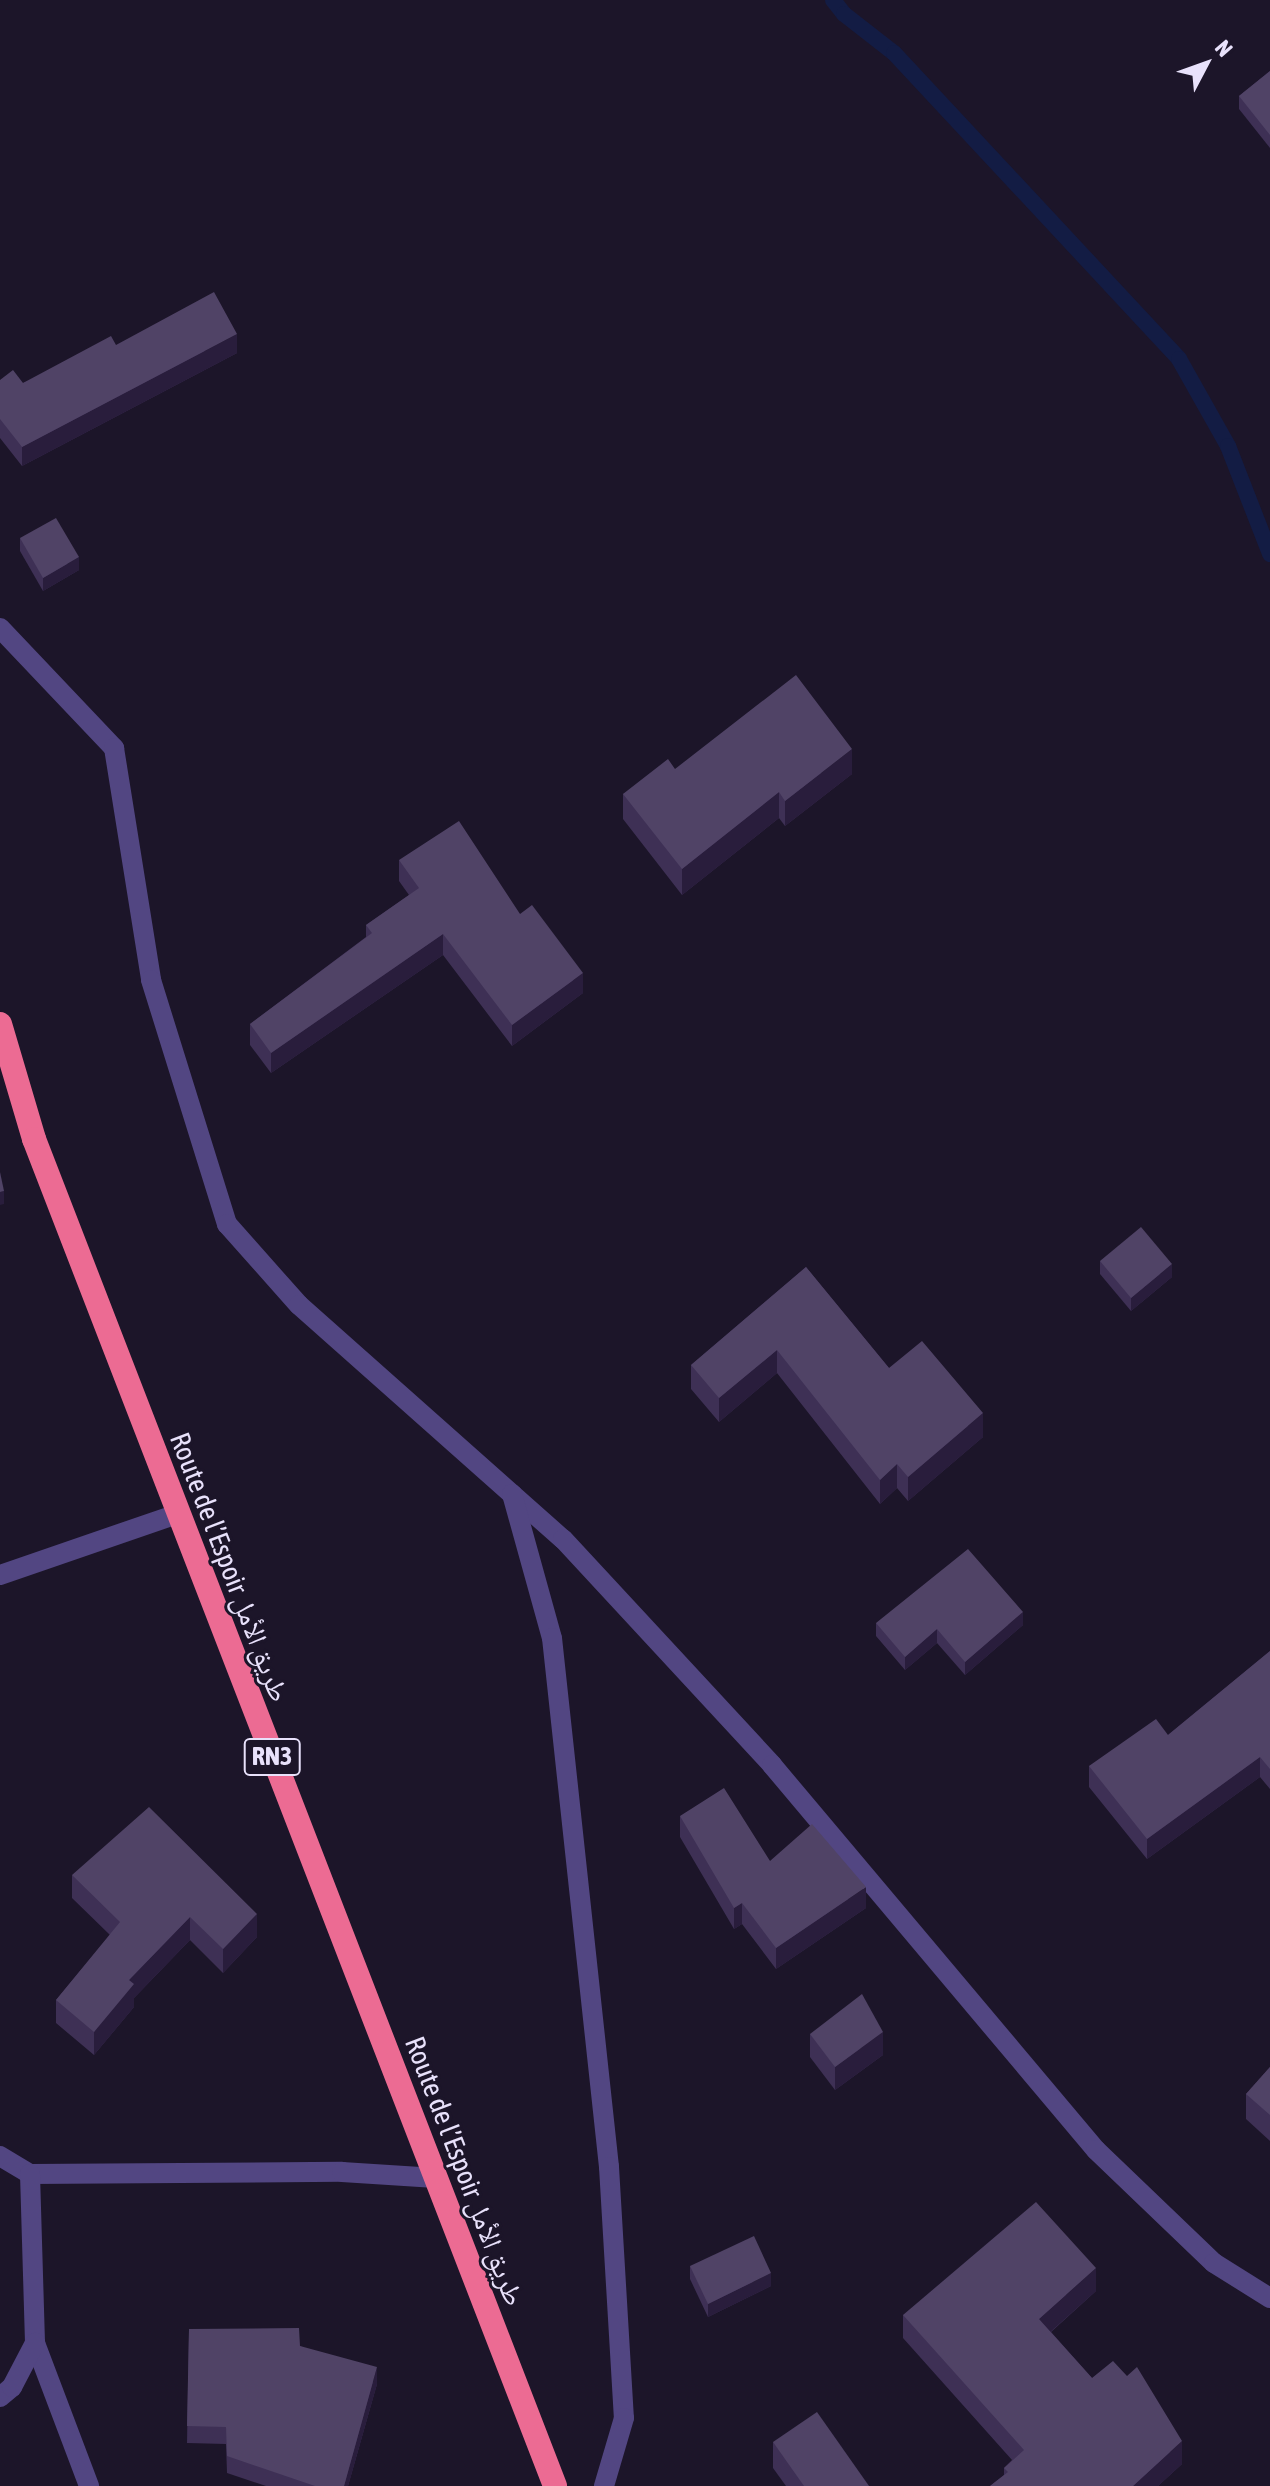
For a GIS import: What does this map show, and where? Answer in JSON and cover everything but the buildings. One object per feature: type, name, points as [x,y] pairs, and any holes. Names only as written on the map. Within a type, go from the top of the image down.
[{"type":"highway","name":"Route de l’Espoir طريق الأمل","points":[[0,1024],[34,1139],[555,2486]]},
{"type":"street","points":[[0,628],[114,748],[151,980],[227,1224],[299,1305],[563,1539],[772,1765],[1096,2150],[1214,2263],[1270,2298]]},
{"type":"street","points":[[511,1493],[552,1638],[609,2167],[624,2418],[604,2486]]},
{"type":"street","points":[[0,1575],[177,1514]]},
{"type":"street","points":[[0,2156],[30,2174],[342,2172],[436,2178]]},
{"type":"street","points":[[30,2174],[35,2343],[89,2486]]},
{"type":"street","points":[[0,2397],[12,2387],[35,2343]]},
{"type":"waterway","points":[[833,0],[844,14],[894,53],[1179,359],[1228,446],[1270,554]]}]
